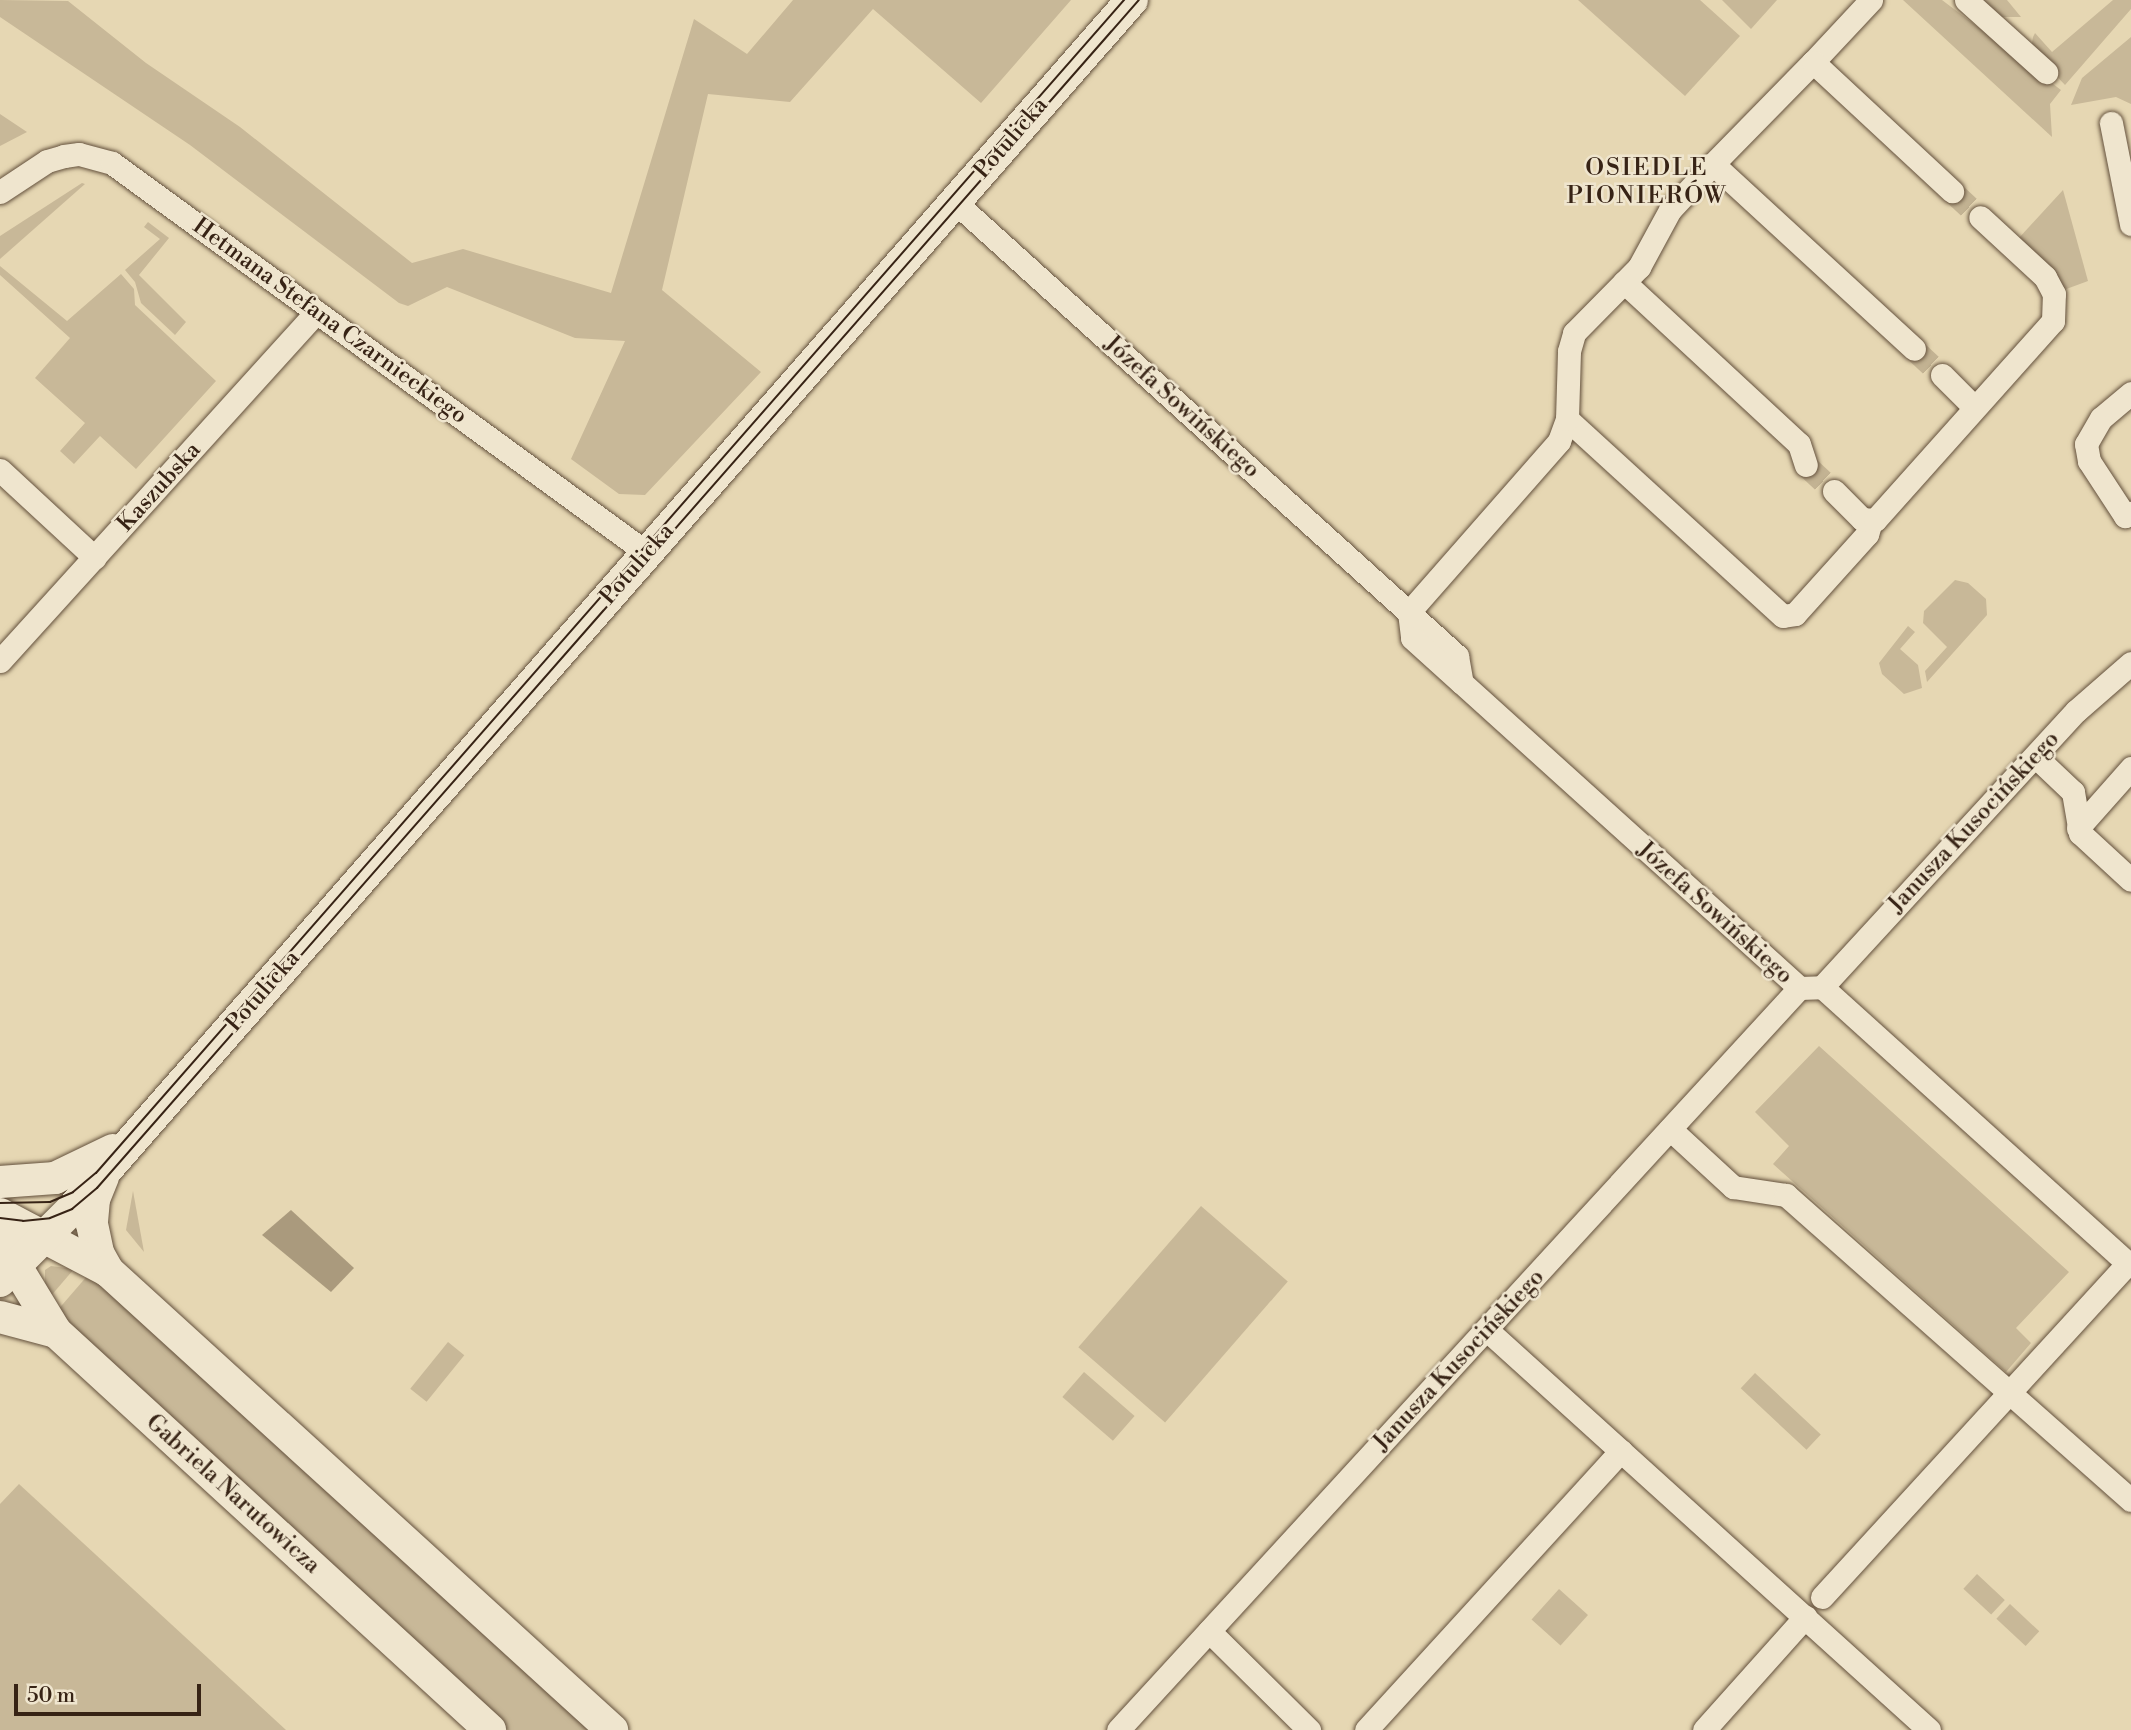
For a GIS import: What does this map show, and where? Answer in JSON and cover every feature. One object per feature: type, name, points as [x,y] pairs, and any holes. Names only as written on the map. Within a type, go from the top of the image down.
[{"type":"street","name":"Potulicka","points":[[6,1262],[46,1237],[1132,0]]},
{"type":"street","points":[[1409,612],[1551,451],[1567,419],[1569,351],[1574,333],[1644,259],[1670,209],[1871,0]]},
{"type":"street","points":[[1966,0],[2046,72]]},
{"type":"street","points":[[1813,62],[1952,191]]},
{"type":"street","points":[[2110,123],[2131,224]]},
{"type":"street","name":"Hetmana Stefana Czarnieckiego","points":[[0,192],[47,161],[64,156],[105,160],[130,173],[647,553]]},
{"type":"street","points":[[1713,164],[1914,349]]},
{"type":"street","name":"Józefa Sowińskiego","points":[[956,201],[1409,612],[1412,638],[1799,988],[1822,987],[2130,1265]]},
{"type":"street","points":[[1567,419],[1783,616],[1795,614],[1869,532],[1871,522],[1909,486],[1936,447],[2053,321],[2056,309],[2045,277],[1980,217]]},
{"type":"street","points":[[1624,282],[1799,444],[1806,465]]},
{"type":"street","name":"Kaszubska","points":[[0,661],[317,312]]},
{"type":"street","points":[[1942,375],[1973,406]]},
{"type":"street","points":[[2131,393],[2101,418],[2086,444],[2096,472],[2125,516],[2131,513]]},
{"type":"street","points":[[0,470],[94,558]]},
{"type":"street","points":[[1834,491],[1862,519],[1871,522]]},
{"type":"street","name":"Janusza Kusocińskiego","points":[[1822,987],[2095,692],[2131,663]]},
{"type":"street","points":[[2036,757],[2070,787],[2078,828],[2131,880]]},
{"type":"street","points":[[2078,828],[2131,768]]},
{"type":"street","name":"Janusza Kusocińskiego","points":[[1118,1730],[1799,988]]},
{"type":"street","name":"Potulicka","points":[[0,1182],[40,1181],[74,1172],[142,1129]]},
{"type":"street","points":[[1670,1129],[1733,1187],[1786,1195],[2131,1500]]},
{"type":"street","points":[[108,1271],[96,1246],[92,1209],[113,1161]]},
{"type":"street","points":[[0,1214],[108,1271],[611,1730]]},
{"type":"street","name":"Gabriela Narutowicza","points":[[6,1262],[56,1332],[490,1730]]},
{"type":"street","points":[[1822,1597],[2130,1265]]},
{"type":"street","points":[[0,1317],[56,1332]]},
{"type":"street","points":[[1487,1330],[1929,1730]]},
{"type":"street","points":[[1373,1723],[1621,1451]]},
{"type":"street","points":[[1704,1730],[1805,1617]]},
{"type":"street","points":[[1209,1631],[1309,1730]]},
{"type":"shaded area","points":[[0,0],[68,1],[146,63],[240,127],[412,263],[463,249],[611,293],[694,19],[747,54],[793,0],[1071,0],[981,103],[873,9],[790,102],[708,94],[662,290],[761,372],[645,495],[619,494],[571,459],[625,341],[575,338],[447,287],[408,306],[399,303],[190,145],[0,17]]},
{"type":"shaded area","points":[[1578,0],[1700,0],[1740,36],[1685,96]]},
{"type":"shaded area","points":[[1722,0],[1777,0],[1751,29]]},
{"type":"shaded area","points":[[1903,0],[1942,0],[2061,90],[2050,104],[2052,137]]},
{"type":"shaded area","points":[[1981,0],[2007,0],[2021,17],[2001,17]]},
{"type":"shaded area","points":[[2113,0],[2131,0],[2131,9],[2065,85],[2031,49],[2035,33],[2052,52]]},
{"type":"shaded area","points":[[2131,37],[2131,104],[2116,97],[2071,105],[2082,78]]},
{"type":"shaded area","points":[[0,114],[27,132],[0,146]]},
{"type":"shaded area","points":[[82,183],[85,184],[0,259],[0,236]]},
{"type":"shaded area","points":[[2063,190],[2088,281],[2061,291],[2018,239]]},
{"type":"shaded area","points":[[148,222],[169,238],[139,275],[186,322],[175,335],[141,303],[135,282],[125,270],[160,239],[144,227]]},
{"type":"shaded area","points":[[0,266],[67,321],[121,274],[134,289],[135,305],[216,381],[136,469],[100,436],[74,464],[60,451],[85,423],[35,378],[70,338],[0,275]]},
{"type":"shaded area","points":[[1955,580],[1968,583],[1986,599],[1987,615],[1927,682],[1925,671],[1947,647],[1923,623],[1924,611]]},
{"type":"shaded area","points":[[1908,626],[1915,632],[1900,649],[1918,665],[1922,688],[1904,694],[1882,674],[1879,663]]},
{"type":"shaded area","points":[[1819,1046],[2069,1272],[2016,1328],[2031,1343],[2006,1372],[1773,1164],[1789,1146],[1755,1112]]},
{"type":"shaded area","points":[[133,1191],[144,1252],[126,1230]]},
{"type":"shaded area","points":[[1201,1206],[1288,1281],[1165,1423],[1078,1347]]},
{"type":"shaded area","points":[[291,1210],[354,1268],[331,1292],[262,1235]]},
{"type":"shaded area","points":[[51,1266],[74,1269],[50,1297],[45,1282],[45,1270]]},
{"type":"shaded area","points":[[88,1275],[100,1282],[590,1730],[508,1730],[65,1324],[56,1312]]},
{"type":"shaded area","points":[[448,1342],[464,1355],[427,1402],[410,1389]]},
{"type":"shaded area","points":[[1084,1372],[1135,1416],[1113,1441],[1062,1397]]},
{"type":"shaded area","points":[[1755,1373],[1821,1434],[1806,1450],[1741,1388]]},
{"type":"shaded area","points":[[19,1484],[286,1730],[0,1730],[0,1504]]},
{"type":"shaded area","points":[[1977,1574],[2005,1600],[1991,1615],[1963,1589]]},
{"type":"shaded area","points":[[1559,1589],[1588,1615],[1561,1646],[1532,1619]]},
{"type":"shaded area","points":[[2010,1604],[2039,1631],[2026,1646],[1996,1619]]},
{"type":"tunnel","points":[[1952,191],[1980,217]]},
{"type":"tunnel","points":[[1914,349],[1942,375]]},
{"type":"tunnel","points":[[1806,465],[1834,491]]},
{"type":"tram line","points":[[0,1203],[50,1202],[73,1192],[96,1173],[1124,0]]},
{"type":"tram line","points":[[0,1218],[23,1221],[50,1218],[72,1209],[97,1188],[1139,0]]},
{"type":"district","name":"OSIEDLE PIONIERÓW","points":[[1647,183]]}]
